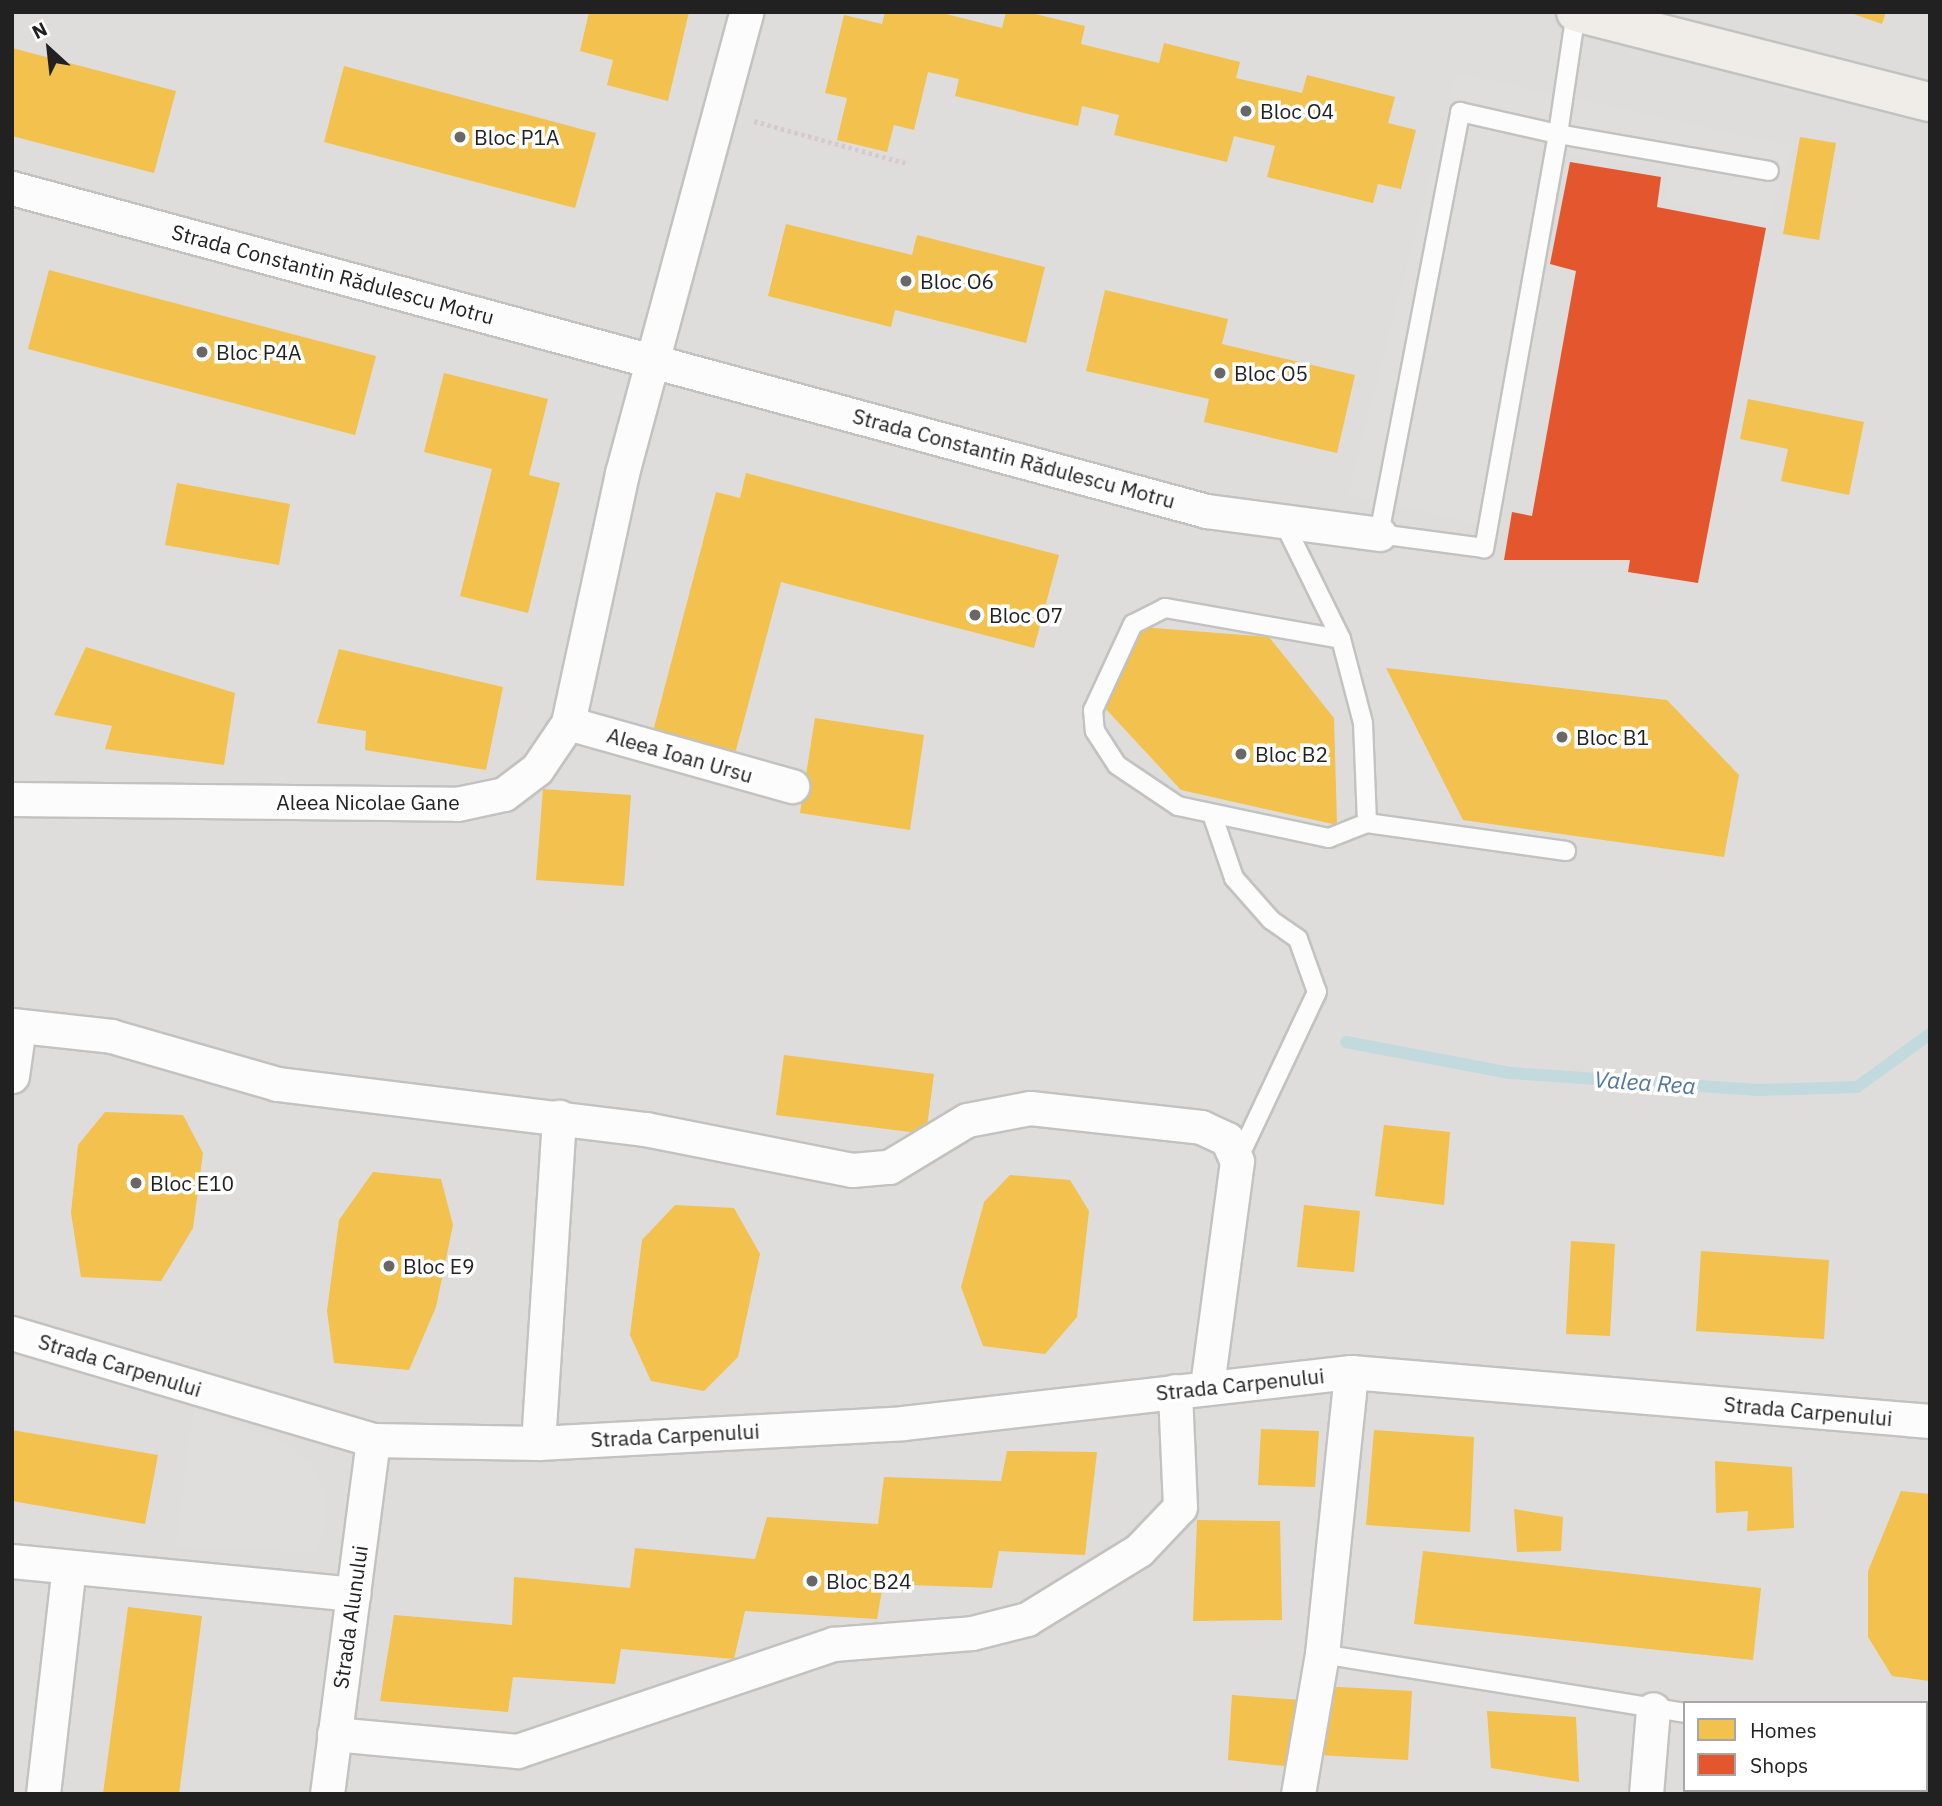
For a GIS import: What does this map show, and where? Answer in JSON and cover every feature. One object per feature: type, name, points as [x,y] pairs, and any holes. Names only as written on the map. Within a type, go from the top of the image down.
[{"type":"main road","points":[[1576,12],[1930,102]]},
{"type":"street","points":[[653,359],[746,12]]},
{"type":"street","name":"Strada Constantin Rădulescu Motru","points":[[12,188],[653,359],[1207,511],[1380,534]]},
{"type":"street","name":"Aleea Nicolae Gane","points":[[12,799],[457,804],[505,794],[537,769],[568,723],[653,359]]},
{"type":"street","name":"Aleea Ioan Ursu","points":[[568,723],[792,786]]},
{"type":"street","points":[[12,1076],[15,1025],[111,1036],[277,1084],[559,1117],[852,1170],[889,1167],[967,1120],[1030,1108],[1201,1127],[1227,1139],[1237,1161],[1191,1389],[1180,1507],[1139,1550],[1027,1619],[972,1633],[834,1644],[517,1751],[334,1734]]},
{"type":"street","points":[[538,1443],[559,1117]]},
{"type":"street","name":"Strada Carpenului","points":[[12,1333],[373,1440],[538,1443],[903,1423],[1351,1373],[1930,1421]]},
{"type":"street","name":"Strada Carpenului","points":[[1298,1794],[1322,1654],[1351,1373]]},
{"type":"street","name":"Strada Alunului","points":[[327,1794],[373,1440]]},
{"type":"street","points":[[12,1561],[353,1594]]},
{"type":"street","points":[[43,1794],[69,1567]]},
{"type":"street","points":[[1646,1794],[1669,1711]]},
{"type":"lane","points":[[1576,12],[1558,134],[1485,548],[1380,534],[1460,112],[1558,134],[1769,171]]},
{"type":"lane","points":[[1283,521],[1342,639],[1363,723],[1367,823]]},
{"type":"lane","points":[[1342,639],[1165,608],[1133,624],[1093,710],[1095,731],[1117,765],[1150,790],[1212,814],[1329,838],[1367,823],[1566,851]]},
{"type":"lane","points":[[1212,814],[1234,878],[1271,920],[1298,939],[1317,992],[1237,1161]]},
{"type":"lane","points":[[1322,1654],[1669,1711]]},
{"type":"path","points":[[720,112],[905,163]]},
{"type":"shaded area","points":[[12,12],[1930,12],[1930,1794],[12,1794]]},
{"type":"shaded area","points":[[1457,73],[1792,146],[1768,224],[1667,200],[1668,169],[1565,153],[1497,529],[1348,494]]},
{"type":"shaded area","points":[[193,1410],[279,1439],[310,1463],[324,1491],[326,1522],[316,1552],[176,1547]]},
{"type":"building: Homes","points":[[589,12],[689,12],[668,101],[607,85],[613,60],[580,51]]},
{"type":"building: Homes","name":"Bloc O4","points":[[885,12],[938,12],[1002,28],[1006,12],[1027,12],[1085,26],[1081,44],[1159,63],[1164,43],[1240,62],[1236,78],[1302,93],[1307,75],[1395,97],[1388,123],[1416,130],[1401,189],[1378,184],[1373,203],[1267,177],[1275,146],[1234,136],[1227,162],[1114,135],[1119,115],[1082,106],[1078,126],[955,96],[959,79],[928,72],[914,130],[894,125],[887,152],[837,140],[847,98],[825,93],[844,15],[882,24]]},
{"type":"building: Homes","points":[[1848,12],[1886,12],[1882,24]]},
{"type":"building: Homes","points":[[12,48],[176,91],[154,173],[12,136]]},
{"type":"building: Homes","name":"Bloc P1A","points":[[344,66],[596,133],[575,208],[324,142]]},
{"type":"building: Homes","points":[[1800,137],[1836,143],[1819,240],[1783,234]]},
{"type":"building: Homes","name":"Bloc O6","points":[[786,224],[912,255],[917,235],[1045,267],[1026,343],[895,310],[891,327],[768,296]]},
{"type":"building: Homes","name":"Bloc P4A","points":[[49,270],[376,356],[355,435],[28,349]]},
{"type":"building: Homes","name":"Bloc O5","points":[[1105,290],[1228,319],[1222,344],[1355,375],[1337,453],[1204,422],[1209,399],[1086,371]]},
{"type":"building: Homes","points":[[444,373],[548,399],[529,475],[560,483],[528,613],[460,596],[492,469],[424,452]]},
{"type":"building: Homes","points":[[1748,399],[1864,422],[1849,495],[1781,481],[1788,449],[1740,439]]},
{"type":"building: Homes","name":"Bloc O7","points":[[746,473],[1059,555],[1034,648],[781,582],[732,765],[650,743],[716,492],[740,498]]},
{"type":"building: Homes","points":[[177,483],[290,504],[279,565],[165,545]]},
{"type":"building: Homes","name":"Bloc B2","points":[[1141,627],[1269,637],[1334,718],[1337,825],[1181,790],[1104,707]]},
{"type":"building: Homes","points":[[86,647],[235,693],[224,765],[105,749],[112,726],[54,715]]},
{"type":"building: Homes","points":[[339,649],[503,687],[486,770],[365,750],[366,731],[317,723]]},
{"type":"building: Homes","name":"Bloc B1","points":[[1386,668],[1667,700],[1739,775],[1724,857],[1463,820]]},
{"type":"building: Homes","points":[[815,718],[924,735],[910,830],[800,813]]},
{"type":"building: Homes","points":[[543,789],[631,795],[624,886],[536,880]]},
{"type":"building: Homes","points":[[784,1055],[934,1074],[926,1134],[776,1115]]},
{"type":"building: Homes","name":"Bloc E10","points":[[105,1112],[183,1115],[203,1153],[193,1228],[161,1281],[81,1277],[71,1213],[78,1145]]},
{"type":"building: Homes","points":[[1384,1125],[1450,1132],[1444,1205],[1375,1196]]},
{"type":"building: Homes","name":"Bloc E9","points":[[373,1172],[441,1179],[453,1225],[436,1307],[409,1370],[334,1363],[327,1311],[339,1220]]},
{"type":"building: Homes","points":[[1010,1175],[1070,1180],[1089,1211],[1077,1317],[1045,1354],[983,1346],[961,1287],[984,1202]]},
{"type":"building: Homes","points":[[675,1205],[734,1208],[760,1254],[738,1357],[704,1391],[651,1381],[630,1335],[642,1240]]},
{"type":"building: Homes","points":[[1304,1205],[1360,1211],[1354,1272],[1297,1267]]},
{"type":"building: Homes","points":[[1571,1241],[1615,1244],[1610,1336],[1566,1334]]},
{"type":"building: Homes","points":[[1701,1251],[1829,1260],[1824,1339],[1696,1331]]},
{"type":"building: Homes","points":[[1261,1429],[1319,1431],[1315,1487],[1258,1485]]},
{"type":"building: Homes","points":[[12,1430],[158,1455],[145,1524],[12,1501]]},
{"type":"building: Homes","points":[[1374,1430],[1474,1437],[1470,1532],[1366,1525]]},
{"type":"building: Homes","name":"Bloc B24","points":[[1007,1451],[1097,1452],[1085,1555],[999,1551],[992,1588],[883,1584],[877,1619],[745,1611],[734,1659],[621,1649],[615,1684],[513,1677],[508,1712],[380,1701],[394,1615],[512,1625],[514,1577],[630,1588],[635,1548],[755,1559],[767,1517],[878,1524],[884,1477],[1001,1481]]},
{"type":"building: Homes","points":[[1715,1461],[1792,1467],[1794,1528],[1747,1531],[1748,1511],[1716,1513]]},
{"type":"building: Homes","points":[[1901,1491],[1930,1494],[1930,1681],[1892,1676],[1868,1637],[1868,1571]]},
{"type":"building: Homes","points":[[1514,1509],[1563,1517],[1561,1551],[1517,1552]]},
{"type":"building: Homes","points":[[1197,1520],[1280,1521],[1282,1620],[1193,1621]]},
{"type":"building: Homes","points":[[1423,1551],[1761,1588],[1753,1660],[1414,1624]]},
{"type":"building: Homes","points":[[128,1607],[202,1616],[179,1794],[103,1794]]},
{"type":"building: Homes","points":[[1321,1686],[1412,1691],[1408,1760],[1318,1755]]},
{"type":"building: Homes","points":[[1232,1695],[1301,1700],[1294,1767],[1228,1760]]},
{"type":"building: Homes","points":[[1487,1711],[1576,1717],[1579,1782],[1491,1768]]},
{"type":"building: Shops","points":[[1570,162],[1661,177],[1657,207],[1766,228],[1698,583],[1628,572],[1630,560],[1504,560],[1512,512],[1532,516],[1576,271],[1550,264]]},
{"type":"waterway","name":"Valea Rea","points":[[1346,1042],[1510,1073],[1758,1090],[1857,1087],[1930,1034]]},
{"type":"place","name":"Bloc O4","points":[[1246,111]]},
{"type":"place","name":"Bloc P1A","points":[[460,137]]},
{"type":"place","name":"Bloc O6","points":[[906,281]]},
{"type":"place","name":"Bloc P4A","points":[[202,352]]},
{"type":"place","name":"Bloc O5","points":[[1220,373]]},
{"type":"place","name":"Bloc O7","points":[[975,615]]},
{"type":"place","name":"Bloc B1","points":[[1562,737]]},
{"type":"place","name":"Bloc B2","points":[[1241,754]]},
{"type":"place","name":"Bloc E10","points":[[136,1183]]},
{"type":"place","name":"Bloc E9","points":[[389,1266]]},
{"type":"place","name":"Bloc B24","points":[[812,1581]]}]
